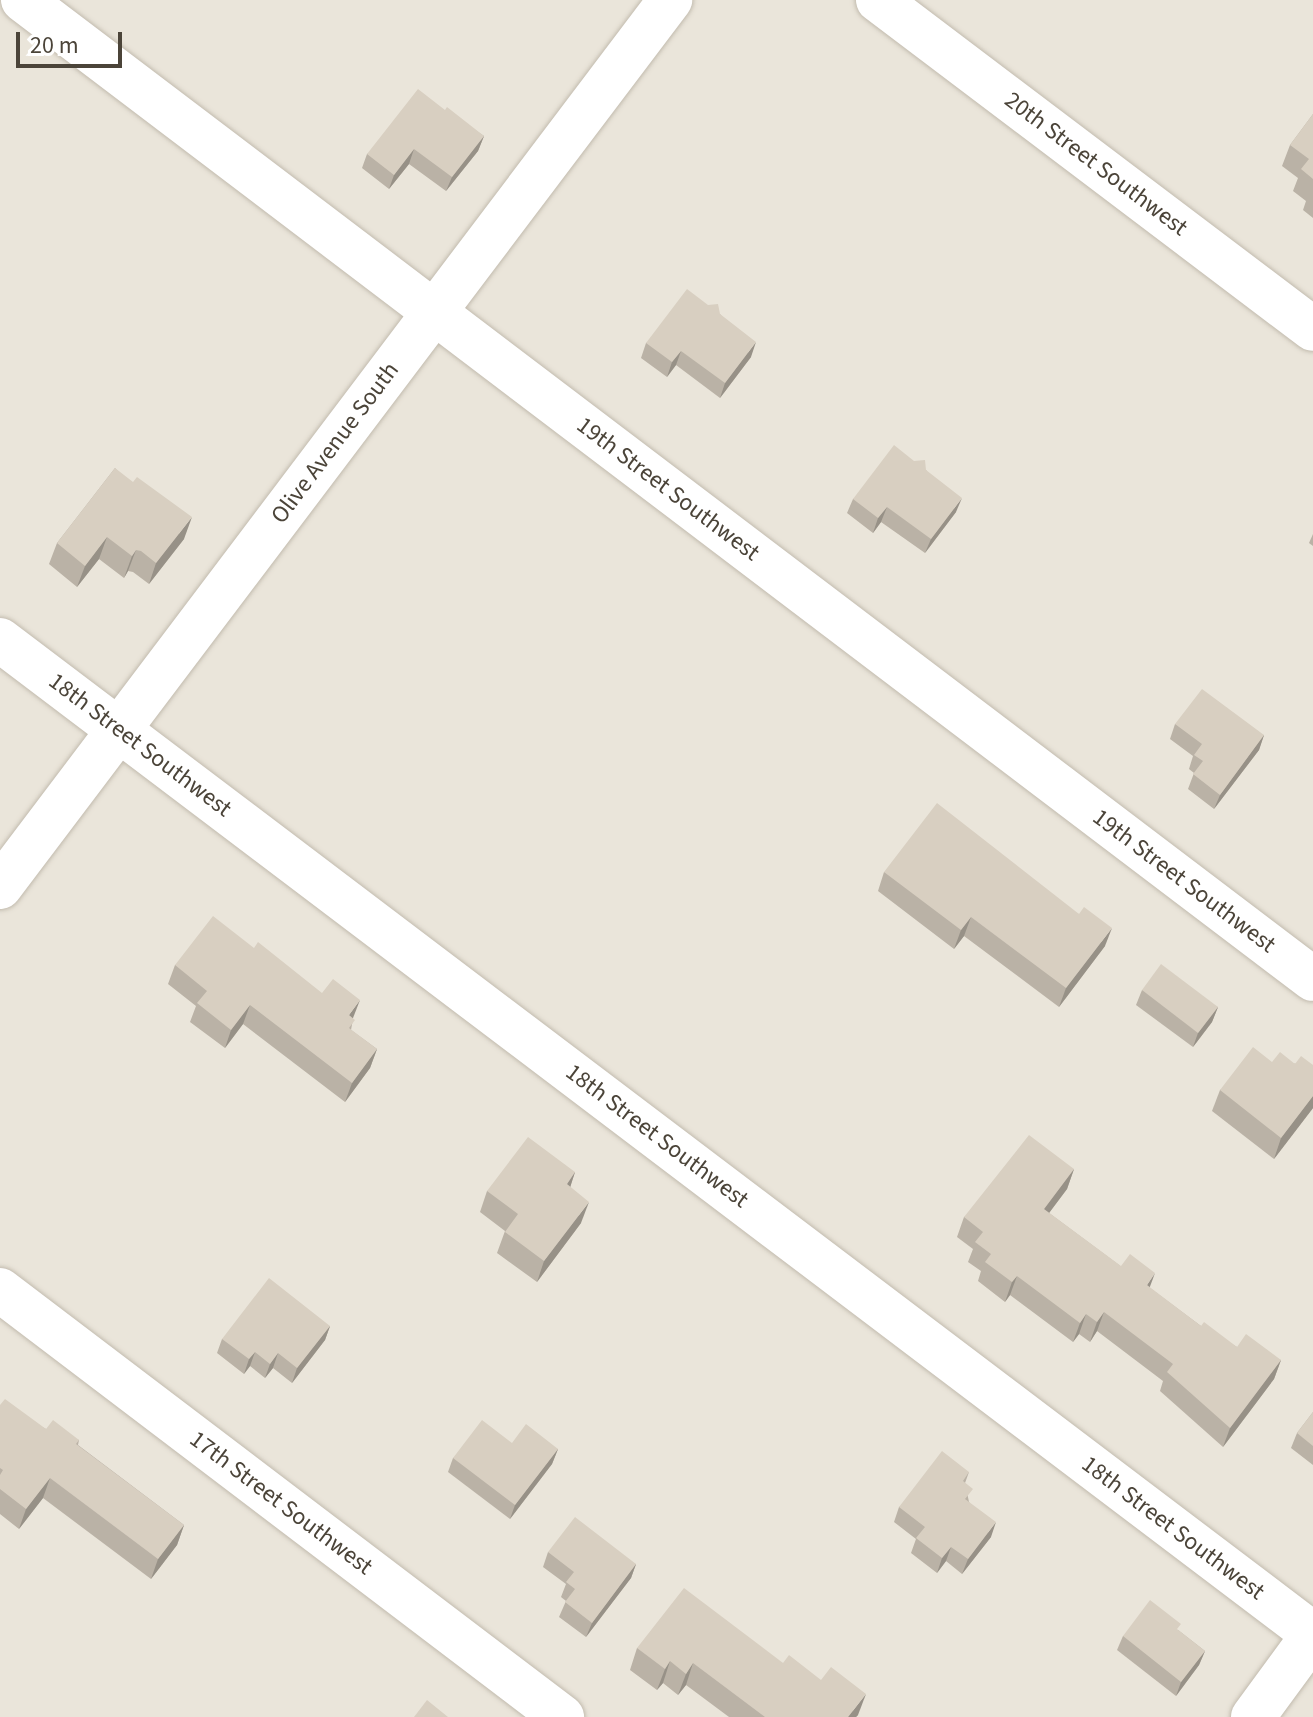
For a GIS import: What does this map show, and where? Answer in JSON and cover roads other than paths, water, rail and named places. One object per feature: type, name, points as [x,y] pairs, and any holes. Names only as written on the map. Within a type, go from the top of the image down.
[{"type":"street","name":"19th Street Southwest","points":[[23,0],[75,15],[434,311],[1313,979]]},
{"type":"street","name":"Olive Avenue South","points":[[0,887],[670,0]]},
{"type":"street","name":"20th Street Southwest","points":[[878,0],[1313,329]]},
{"type":"street","name":"18th Street Southwest","points":[[0,640],[1313,1634]]},
{"type":"street","name":"17th Street Southwest","points":[[0,1290],[562,1717]]},
{"type":"street","points":[[1253,1717],[1313,1634]]}]
